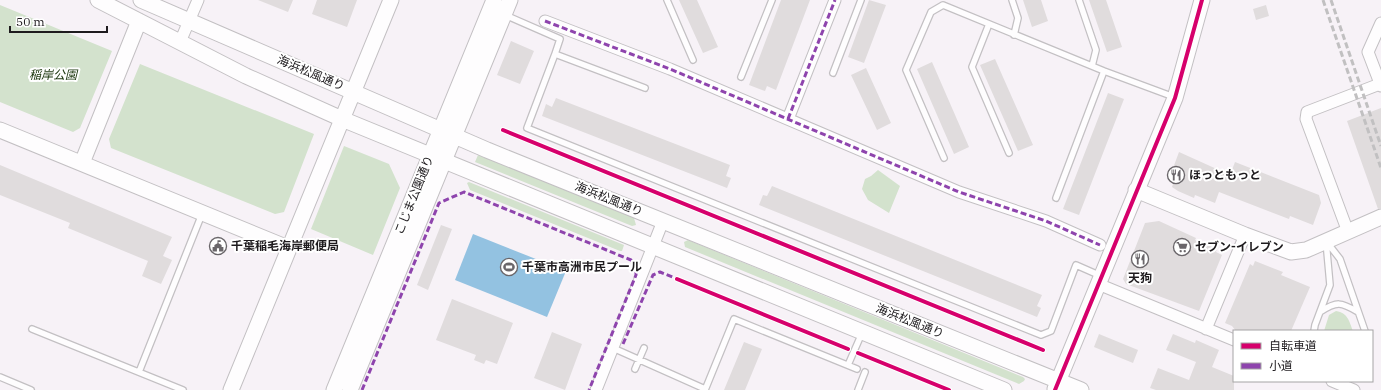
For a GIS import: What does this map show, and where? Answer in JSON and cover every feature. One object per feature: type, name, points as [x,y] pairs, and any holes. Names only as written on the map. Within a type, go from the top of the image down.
[{"type":"street","points":[[98,0],[246,76],[342,119],[1004,390]]},
{"type":"street","name":"海浜松風通り","points":[[141,0],[447,132],[1057,385],[1081,390]]},
{"type":"street","points":[[180,42],[198,0]]},
{"type":"street","points":[[231,390],[391,0]]},
{"type":"street","name":"こじま公園通り","points":[[350,390],[447,132],[494,0]]},
{"type":"street","name":"こじま公園通り","points":[[447,132],[510,0]]},
{"type":"street","points":[[788,119],[835,0]]},
{"type":"street","points":[[1057,385],[1175,98],[1202,0]]},
{"type":"street","points":[[82,163],[139,21]]},
{"type":"street","points":[[545,21],[670,69],[959,192],[1046,221],[1100,244]]},
{"type":"street","points":[[1348,232],[1306,119],[1308,112],[1381,85],[1368,52],[1381,23]]},
{"type":"street","points":[[0,130],[288,248]]},
{"type":"street","name":"こじま公園通り","points":[[334,390],[437,159]]},
{"type":"street","points":[[1136,190],[1245,236],[1291,252],[1306,250],[1381,217]]},
{"type":"street","points":[[596,390],[654,247],[663,221]]},
{"type":"street","points":[[1206,329],[1245,236]]},
{"type":"street","points":[[1100,280],[1206,329],[1233,340]]},
{"type":"street","points":[[1334,382],[1354,390]]},
{"type":"lane","points":[[667,0],[693,60]]},
{"type":"lane","points":[[740,77],[772,0]]},
{"type":"lane","points":[[833,73],[861,0]]},
{"type":"lane","points":[[1012,0],[1018,18],[1014,35]]},
{"type":"lane","points":[[1079,0],[1096,50],[1092,66]]},
{"type":"lane","points":[[944,158],[906,70],[931,12],[942,3],[1014,35],[1175,98]]},
{"type":"lane","points":[[504,15],[560,39],[556,54],[526,128],[1041,335],[1051,332],[1076,265],[1100,280]]},
{"type":"lane","points":[[989,24],[972,67],[1009,153]]},
{"type":"lane","points":[[556,54],[645,88]]},
{"type":"lane","points":[[1056,198],[1104,71]]},
{"type":"lane","points":[[139,372],[203,213]]},
{"type":"lane","points":[[1326,241],[1340,259],[1365,330]]},
{"type":"lane","points":[[1314,330],[1330,285],[1326,241]]},
{"type":"lane","points":[[1320,312],[1338,303],[1344,304],[1358,312]]},
{"type":"lane","points":[[613,348],[705,389],[734,319],[857,369]]},
{"type":"lane","points":[[32,329],[183,390]]},
{"type":"lane","points":[[848,366],[862,332]]},
{"type":"lane","points":[[635,369],[644,348]]},
{"type":"lane","points":[[858,390],[865,372]]},
{"type":"lane","points":[[0,378],[30,390]]},
{"type":"green space","name":"稲岸公園","points":[[0,5],[112,51],[80,128],[73,132],[0,102]]},
{"type":"green space","points":[[140,64],[314,134],[284,212],[275,214],[111,148],[109,139]]},
{"type":"green space","points":[[344,146],[389,164],[400,188],[373,255],[311,229]]},
{"type":"green space","points":[[478,155],[634,218],[636,225],[632,226],[475,162]]},
{"type":"green space","points":[[878,170],[900,186],[889,213],[868,200],[862,189],[865,179]]},
{"type":"green space","points":[[469,182],[624,245],[622,251],[470,190],[467,183]]},
{"type":"green space","points":[[688,240],[1025,379],[1019,384],[685,247],[684,242]]},
{"type":"green space","points":[[1336,311],[1340,312],[1346,316],[1353,330],[1324,330],[1329,315]]},
{"type":"water","points":[[473,234],[566,271],[547,317],[455,280]]},
{"type":"building","points":[[258,0],[293,0],[288,12]]},
{"type":"building","points":[[317,0],[357,0],[347,27],[312,14]]},
{"type":"building","points":[[679,0],[697,0],[718,47],[703,53]]},
{"type":"building","points":[[781,0],[810,0],[776,90],[767,86],[765,91],[749,85]]},
{"type":"building","points":[[869,0],[886,5],[864,63],[848,57]]},
{"type":"building","points":[[1023,0],[1041,0],[1048,21],[1032,27]]},
{"type":"building","points":[[1089,0],[1106,0],[1122,47],[1107,52]]},
{"type":"building","points":[[1266,5],[1269,16],[1256,20],[1253,9]]},
{"type":"building","points":[[511,41],[534,51],[520,84],[497,75]]},
{"type":"building","points":[[995,59],[1033,145],[1018,151],[980,65]]},
{"type":"building","points":[[932,62],[969,147],[954,154],[917,69]]},
{"type":"building","points":[[866,68],[891,123],[877,130],[851,75]]},
{"type":"building","points":[[1108,93],[1124,99],[1079,215],[1063,209]]},
{"type":"building","points":[[556,98],[730,165],[726,176],[731,178],[727,188],[542,116],[546,104],[552,107]]},
{"type":"building","points":[[1381,108],[1381,208],[1378,209],[1347,121]]},
{"type":"building","points":[[1179,152],[1230,175],[1235,162],[1319,195],[1321,203],[1313,225],[1290,216],[1289,219],[1219,192],[1215,203],[1195,195],[1194,198],[1178,191],[1172,187],[1174,181],[1169,179]]},
{"type":"building","points":[[0,165],[172,237],[163,256],[172,260],[161,284],[142,276],[148,261],[68,228],[70,223],[0,195]]},
{"type":"building","points":[[772,186],[1042,295],[1037,306],[1041,308],[1037,317],[759,205],[763,195],[767,196]]},
{"type":"building","points":[[1159,221],[1196,238],[1195,240],[1217,249],[1216,252],[1222,255],[1199,311],[1126,284],[1123,279],[1145,223]]},
{"type":"building","points":[[441,225],[452,229],[428,290],[417,285]]},
{"type":"building","points":[[1255,261],[1283,272],[1281,275],[1310,287],[1291,330],[1235,330],[1232,326],[1225,323],[1250,264],[1253,266]]},
{"type":"building","points":[[452,299],[513,323],[497,364],[486,360],[484,364],[474,360],[476,355],[436,340]]},
{"type":"building","points":[[552,332],[582,344],[565,390],[534,378]]},
{"type":"building","points":[[1099,334],[1138,350],[1133,363],[1094,347]]},
{"type":"building","points":[[1173,334],[1195,343],[1196,340],[1219,350],[1212,367],[1233,376],[1234,390],[1156,390],[1150,388],[1158,368],[1189,380],[1196,362],[1166,350]]},
{"type":"building","points":[[744,342],[762,349],[745,390],[724,390]]},
{"type":"railway","points":[[1323,0],[1381,168]]},
{"type":"railway","points":[[1331,0],[1381,146]]},
{"type":"marked path","points":[[788,119],[835,0]]},
{"type":"marked path","points":[[545,21],[670,69],[959,192],[1046,221],[1100,245]]},
{"type":"marked path","points":[[362,390],[439,203],[464,192],[631,260],[636,270],[636,275],[589,390]]},
{"type":"marked path","points":[[623,344],[653,275],[660,272],[680,280]]},
{"type":"cycle path","points":[[1055,390],[1175,98],[1202,0]]},
{"type":"cycle path","points":[[503,130],[1043,350]]},
{"type":"cycle path","points":[[677,279],[848,349]]},
{"type":"cycle path","points":[[858,353],[949,390]]},
{"type":"place","name":"ほっともっと","points":[[1176,175]]},
{"type":"place","name":"千葉稲毛海岸郵便局","points":[[218,246]]},
{"type":"place","name":"セブン-イレブン","points":[[1182,247]]},
{"type":"place","name":"天狗","points":[[1140,259]]},
{"type":"place","name":"千葉市高洲市民プール","points":[[509,267]]}]
